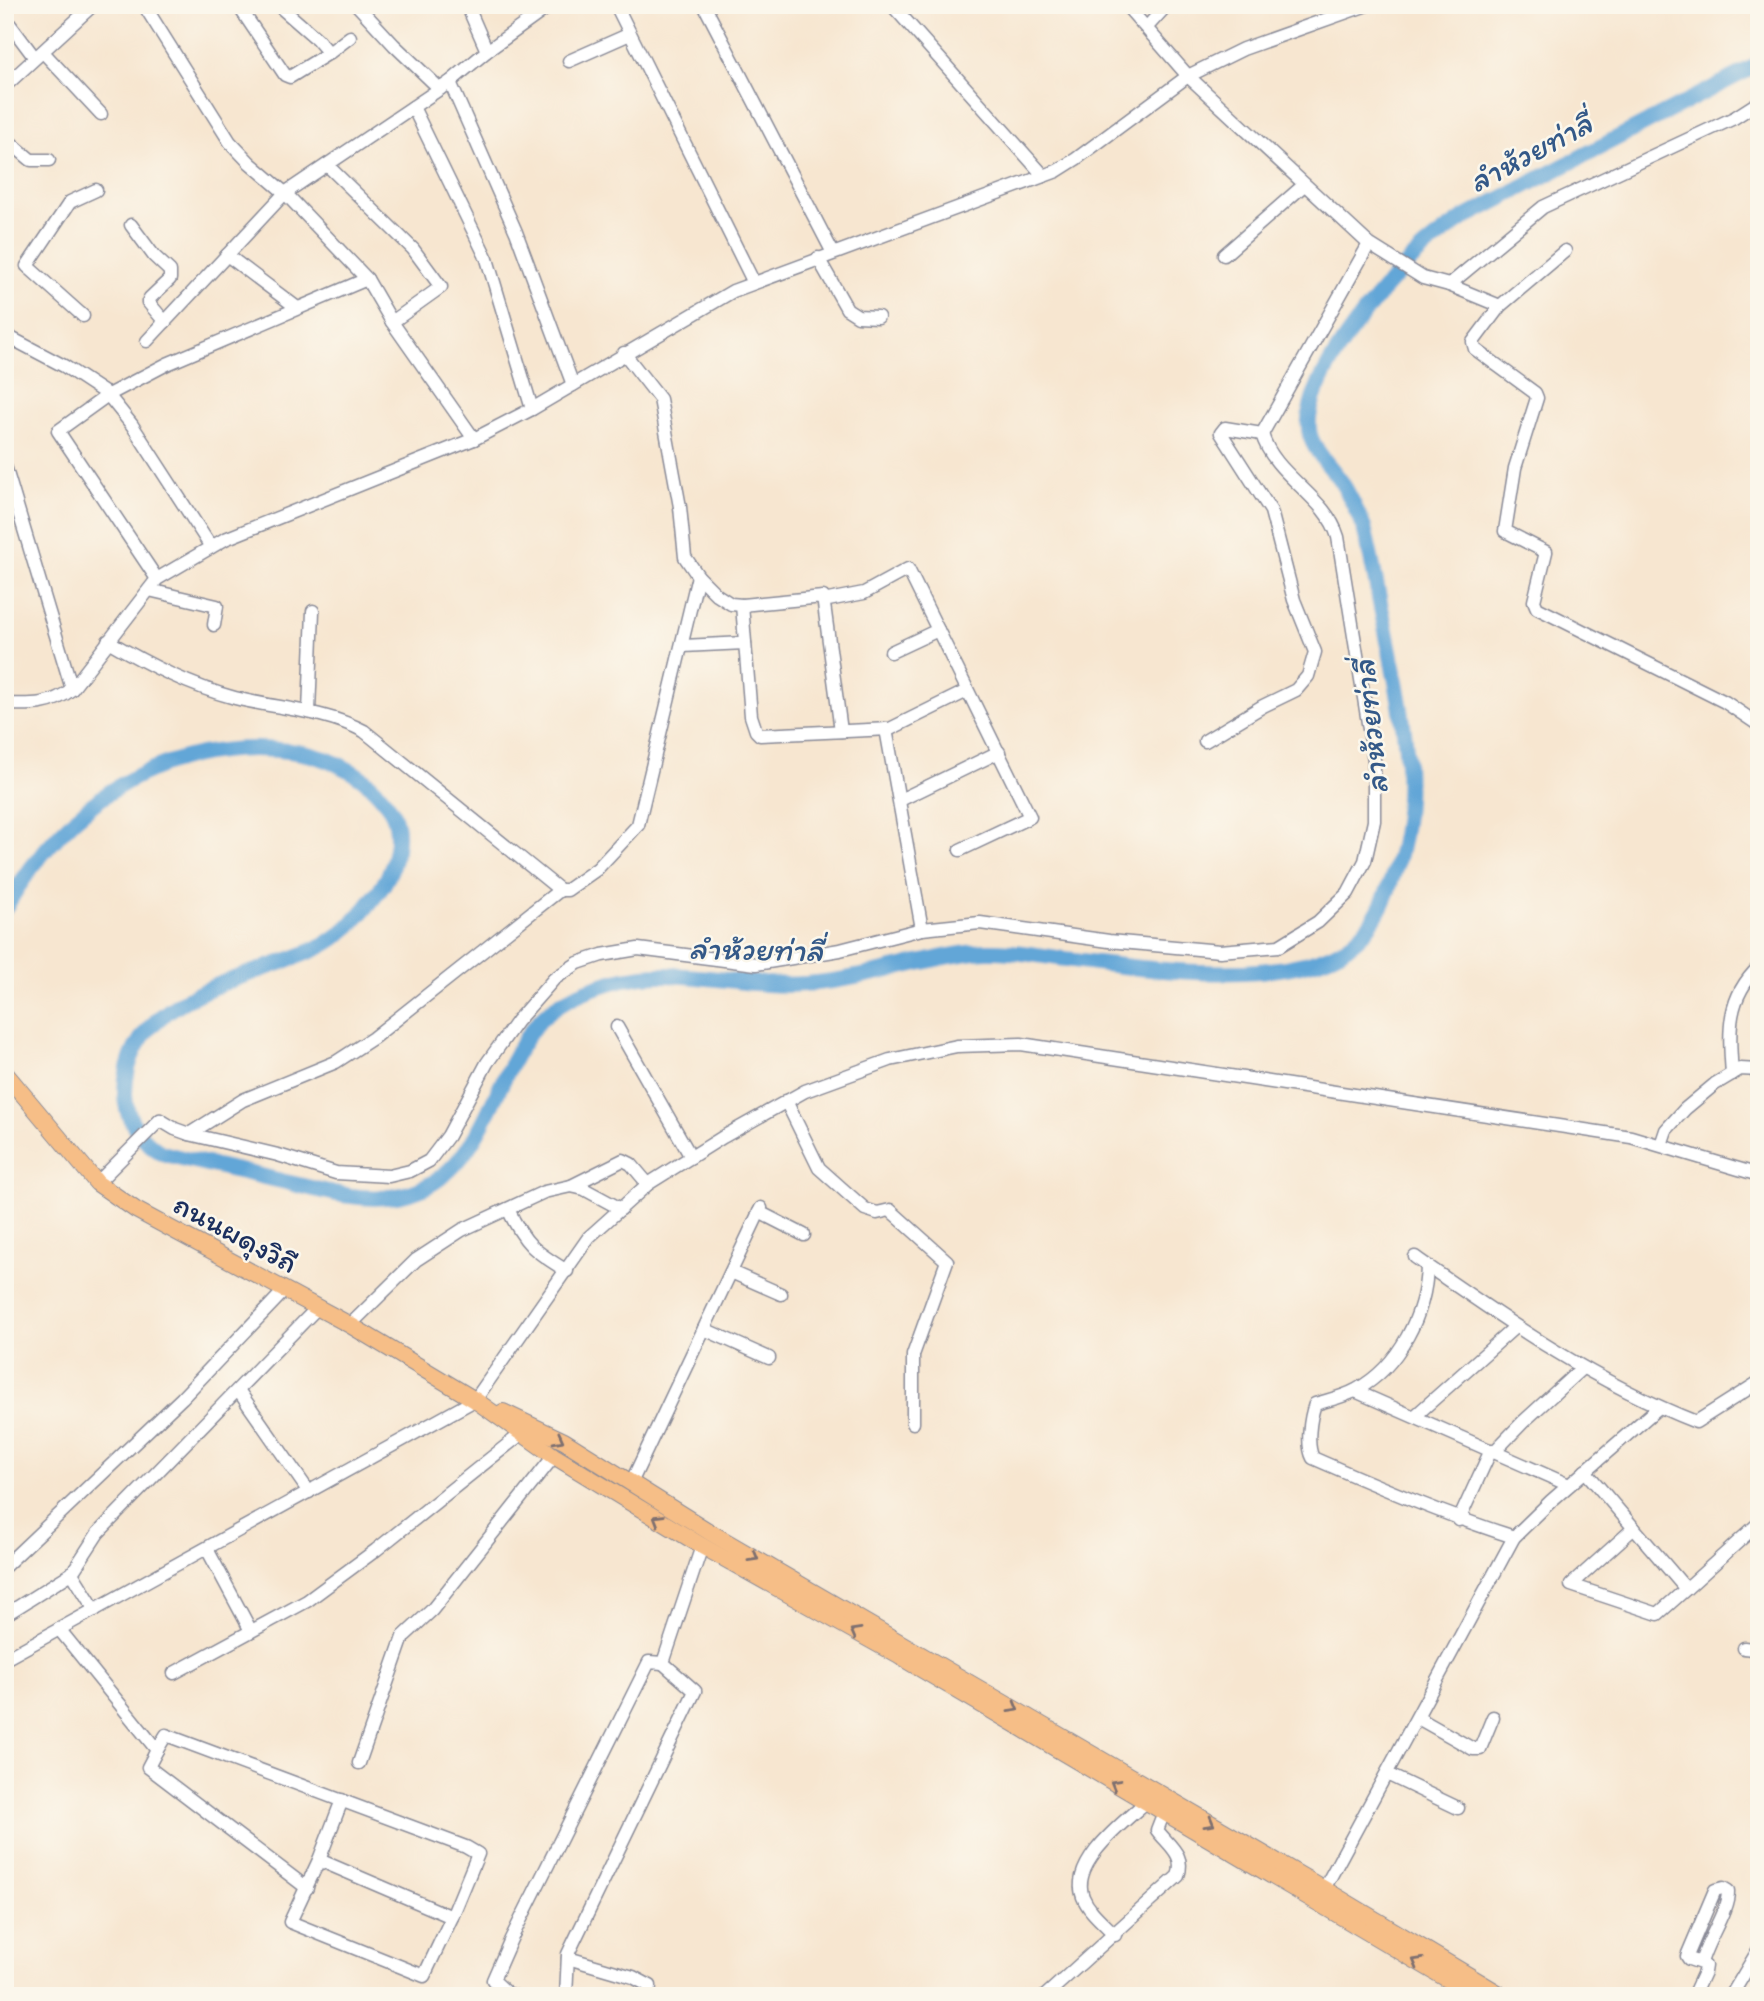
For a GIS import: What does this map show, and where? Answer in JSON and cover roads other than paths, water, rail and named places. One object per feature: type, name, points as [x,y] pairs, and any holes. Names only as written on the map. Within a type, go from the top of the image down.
[{"type":"main road","name":"ถนนผดุงวิถี","points":[[5,1073],[102,1178],[158,1223],[350,1325],[475,1400]]},
{"type":"main road","points":[[475,1400],[554,1456],[702,1546],[899,1656],[1476,1996]]},
{"type":"main road","points":[[475,1400],[564,1441],[720,1538],[1503,1996]]},
{"type":"street","points":[[5,86],[93,5]]},
{"type":"street","points":[[144,5],[230,142],[285,193],[366,279],[392,322],[474,439]]},
{"type":"street","points":[[238,5],[285,75],[294,76],[350,37]]},
{"type":"street","points":[[278,5],[329,53]]},
{"type":"street","points":[[356,5],[394,45],[445,85],[516,232],[573,385]]},
{"type":"street","points":[[467,5],[487,51]]},
{"type":"street","points":[[147,341],[285,193],[445,85],[551,5]]},
{"type":"street","points":[[616,5],[754,283]]},
{"type":"street","points":[[704,5],[833,253]]},
{"type":"street","points":[[892,5],[1044,176]]},
{"type":"street","points":[[1126,5],[1188,76],[1372,247],[1423,278],[1449,285],[1500,306]]},
{"type":"street","points":[[1147,27],[1167,5]]},
{"type":"street","points":[[5,704],[35,705],[60,699],[72,689],[153,585],[211,547],[249,529],[474,439],[532,409],[733,291],[1044,176],[1076,159],[1188,76],[1243,49],[1367,5]]},
{"type":"street","points":[[5,18],[39,55],[101,114]]},
{"type":"street","points":[[569,61],[630,34]]},
{"type":"street","points":[[1449,285],[1543,207],[1734,118],[1759,102]]},
{"type":"street","points":[[413,107],[487,259],[532,409]]},
{"type":"street","points":[[5,138],[31,160],[49,160]]},
{"type":"street","points":[[327,165],[413,249],[441,286],[392,322]]},
{"type":"street","points":[[1224,255],[1304,185]]},
{"type":"street","points":[[83,316],[27,267],[70,202],[96,190]]},
{"type":"street","points":[[131,225],[154,256],[170,271],[170,279],[148,302],[165,322]]},
{"type":"street","points":[[102,1178],[160,1121],[190,1134],[278,1155],[336,1173],[389,1175],[410,1171],[429,1161],[448,1136],[488,1063],[516,1021],[554,979],[578,963],[602,955],[638,948],[756,964],[840,950],[922,929],[980,923],[1109,941],[1220,951],[1279,946],[1318,922],[1348,893],[1365,861],[1374,821],[1374,760],[1334,523],[1277,462],[1262,434],[1372,247]]},
{"type":"street","points":[[1565,251],[1500,306],[1473,342],[1475,349],[1535,393],[1537,398],[1516,468],[1505,531],[1546,552],[1534,601],[1537,608],[1725,702],[1759,725]]},
{"type":"street","points":[[227,255],[296,307]]},
{"type":"street","points":[[818,258],[847,309],[858,316],[878,317]]},
{"type":"street","points":[[214,625],[217,606],[153,585],[58,431],[108,395],[167,363],[366,279]]},
{"type":"street","points":[[5,335],[64,366],[108,395],[132,425],[211,547]]},
{"type":"street","points":[[624,353],[660,399],[678,496],[685,557],[698,576],[717,595],[731,604],[823,597],[841,731]]},
{"type":"street","points":[[1205,741],[1263,706],[1296,690],[1308,677],[1315,657],[1314,645],[1294,600],[1271,511],[1221,433],[1225,428],[1262,434]]},
{"type":"street","points":[[5,466],[72,689]]},
{"type":"street","points":[[823,601],[864,593],[908,569],[1030,817],[960,850]]},
{"type":"street","points":[[190,1134],[243,1100],[336,1062],[373,1038],[560,890],[567,890],[597,869],[638,825],[698,576]]},
{"type":"street","points":[[742,605],[751,716],[756,732],[768,736],[886,729],[967,691]]},
{"type":"street","points":[[309,712],[313,611]]},
{"type":"street","points":[[891,652],[938,629]]},
{"type":"street","points":[[108,641],[182,680],[208,690],[309,712],[347,722],[364,731],[560,890]]},
{"type":"street","points":[[683,646],[746,643]]},
{"type":"street","points":[[886,729],[922,929]]},
{"type":"street","points":[[900,800],[999,752]]},
{"type":"street","points":[[1732,1074],[1730,1041],[1733,1008],[1748,977],[1759,967]]},
{"type":"street","points":[[617,1027],[691,1157]]},
{"type":"street","points":[[5,1659],[475,1400],[589,1237],[648,1184],[805,1091],[890,1060],[932,1050],[989,1043],[1021,1044],[1631,1137],[1759,1175]]},
{"type":"street","points":[[1661,1145],[1666,1130],[1685,1109],[1715,1084],[1740,1069],[1759,1070]]},
{"type":"street","points":[[786,1101],[819,1168],[865,1209],[877,1213],[890,1210],[947,1261],[913,1355],[912,1423]]},
{"type":"street","points":[[350,1325],[416,1260],[462,1230],[544,1192],[571,1186],[623,1160],[631,1164],[648,1184]]},
{"type":"street","points":[[571,1186],[584,1189],[621,1209]]},
{"type":"street","points":[[508,1209],[526,1242],[567,1271]]},
{"type":"street","points":[[631,1483],[760,1210],[804,1235]]},
{"type":"street","points":[[1415,1257],[1515,1327],[1582,1368],[1659,1407],[1696,1422],[1759,1382]]},
{"type":"street","points":[[1427,1266],[1417,1316],[1400,1349],[1375,1377],[1355,1391],[1315,1404],[1310,1452],[1313,1458],[1459,1520],[1514,1537]]},
{"type":"street","points":[[731,1272],[782,1294]]},
{"type":"street","points":[[5,1566],[182,1398],[284,1290]]},
{"type":"street","points":[[5,1615],[72,1573],[97,1533],[317,1308]]},
{"type":"street","points":[[1415,1416],[1515,1327]]},
{"type":"street","points":[[704,1329],[769,1358]]},
{"type":"street","points":[[1459,1520],[1493,1451],[1582,1368]]},
{"type":"street","points":[[237,1390],[309,1492]]},
{"type":"street","points":[[1355,1391],[1569,1485]]},
{"type":"street","points":[[1324,1889],[1514,1537],[1659,1407]]},
{"type":"street","points":[[174,1673],[307,1601],[366,1558],[521,1434]]},
{"type":"street","points":[[359,1763],[403,1637],[432,1610],[554,1456]]},
{"type":"street","points":[[1585,1471],[1686,1589]]},
{"type":"street","points":[[1634,1528],[1571,1585],[1658,1614],[1759,1523]]},
{"type":"street","points":[[663,1662],[702,1546]]},
{"type":"street","points":[[207,1549],[251,1631]]},
{"type":"street","points":[[72,1573],[95,1610]]},
{"type":"street","points":[[59,1629],[157,1750]]},
{"type":"street","points":[[1744,1648],[1753,1649],[1759,1646]]},
{"type":"street","points":[[515,1996],[507,1993],[493,1980],[497,1970],[649,1662],[663,1662],[695,1691],[568,1958],[566,1996]]},
{"type":"street","points":[[1418,1717],[1473,1749],[1480,1749],[1493,1717]]},
{"type":"street","points":[[307,1888],[148,1767],[166,1735],[342,1800],[466,1847],[478,1854],[424,1976],[290,1923],[307,1888],[320,1860],[342,1800]]},
{"type":"street","points":[[1387,1774],[1458,1808]]},
{"type":"street","points":[[1115,1935],[1088,1907],[1081,1895],[1082,1872],[1090,1857],[1146,1802]]},
{"type":"street","points":[[1045,1996],[1178,1876],[1181,1866],[1176,1850],[1157,1830],[1164,1812]]},
{"type":"street","points":[[320,1860],[452,1917]]},
{"type":"street","points":[[1693,1996],[1705,1968],[1688,1956],[1715,1890],[1723,1888],[1728,1891],[1728,1900],[1706,1946],[1701,1963]]},
{"type":"street","points":[[1731,1996],[1759,1949]]},
{"type":"street","points":[[568,1958],[640,1980],[650,1986],[649,1996]]},
{"type":"waterway","name":"ลำห้วยท่าลี่","points":[[5,908],[31,869],[59,835],[91,806],[126,782],[164,764],[206,753],[250,749],[297,752],[325,759],[364,780],[384,800],[392,812],[396,826],[397,840],[393,862],[378,893],[350,926],[322,946],[229,981],[169,1010],[146,1032],[131,1059],[125,1093],[131,1120],[141,1136],[162,1153],[320,1190],[369,1198],[402,1195],[429,1185],[451,1168],[469,1147],[508,1069],[538,1022],[562,1003],[610,983],[658,975],[769,984],[806,984],[987,951],[1142,968],[1225,972],[1267,970],[1305,964],[1337,952],[1362,934],[1380,909],[1400,849],[1408,787],[1398,694],[1364,528],[1347,491],[1319,453],[1310,435],[1310,414],[1317,390],[1330,363],[1367,310],[1405,266],[1442,234],[1464,218],[1759,64]]}]
